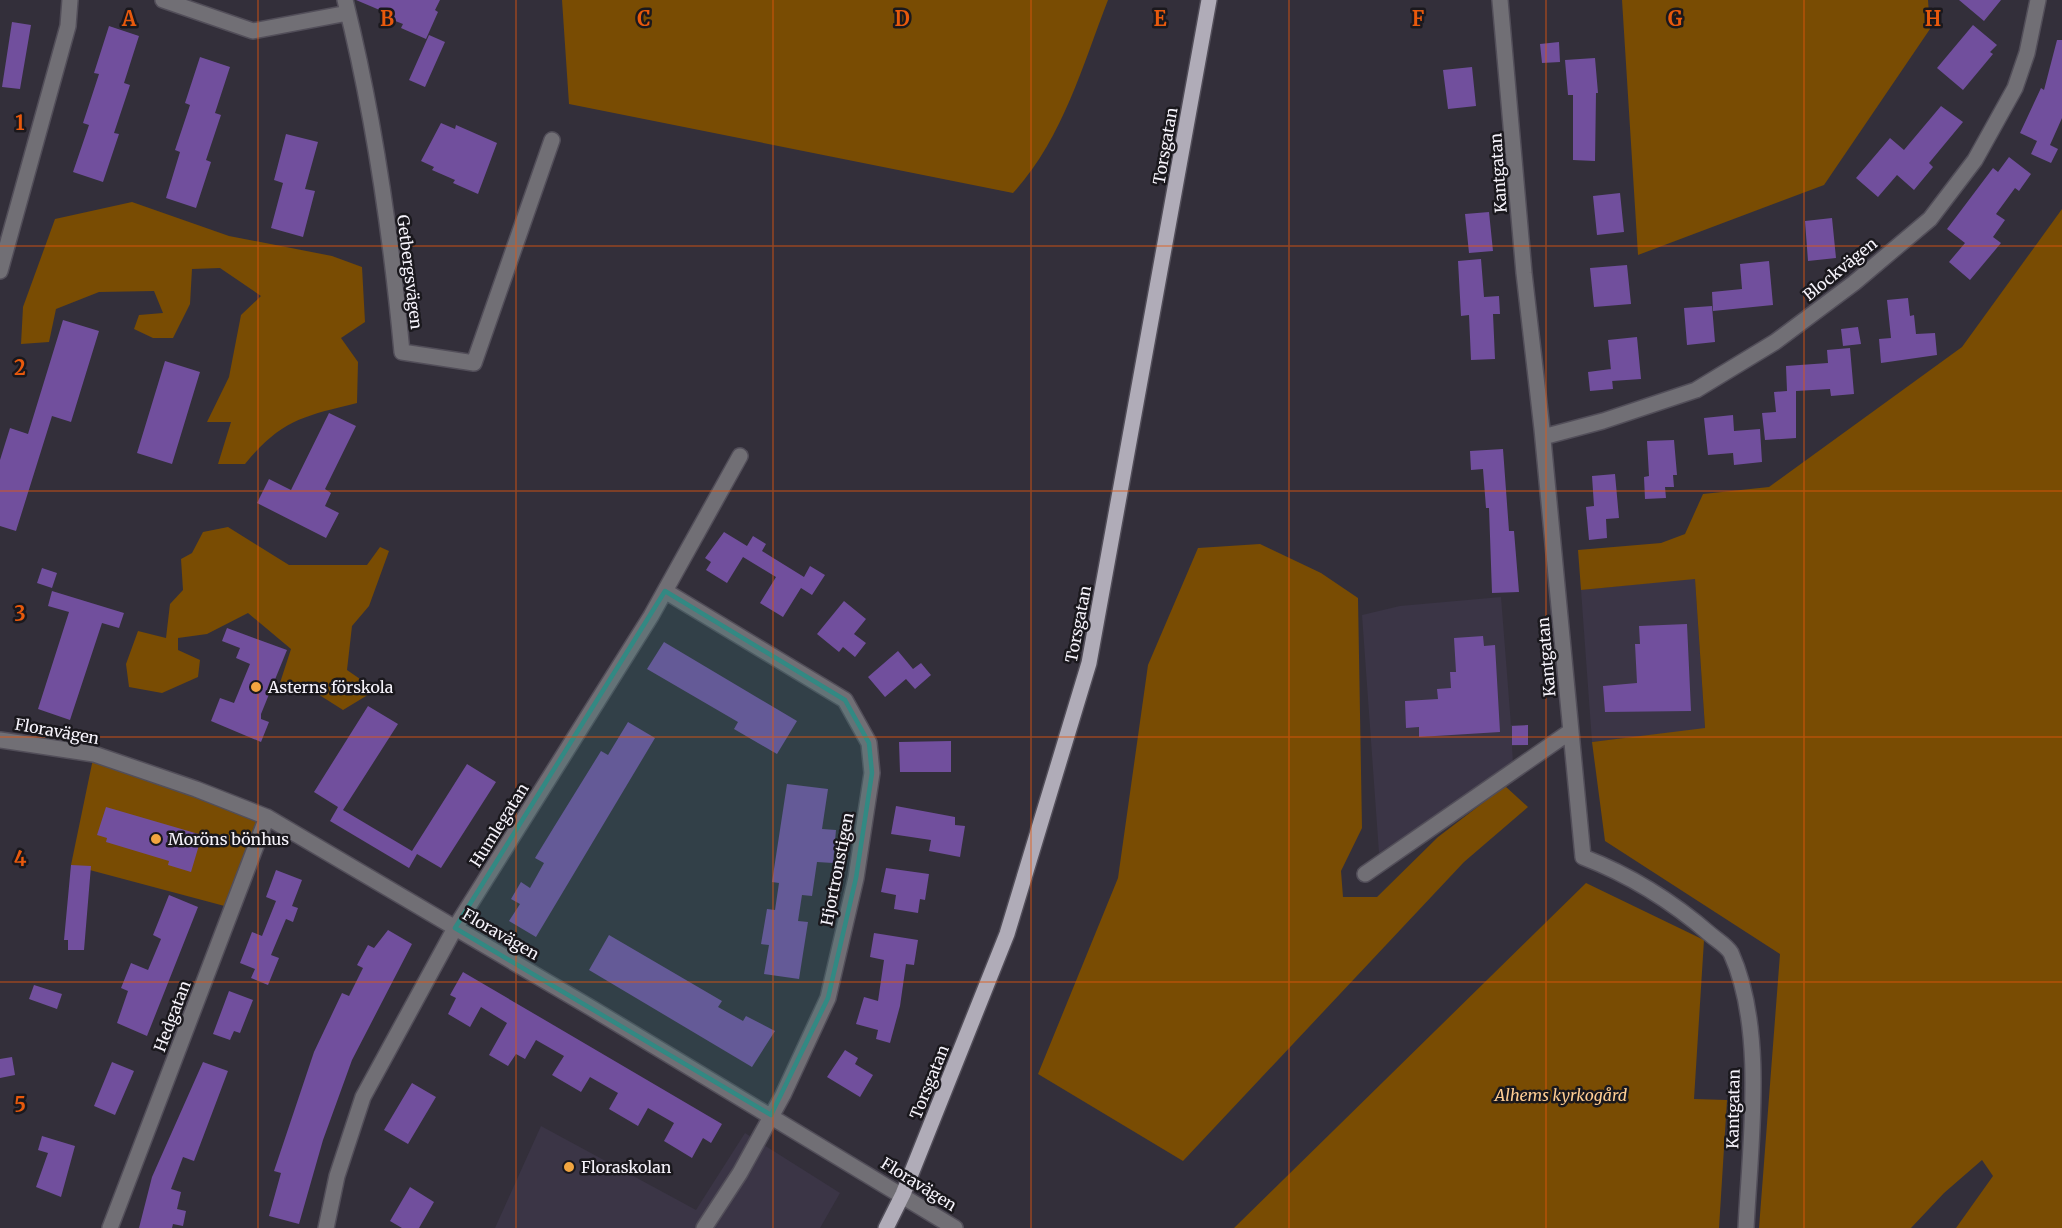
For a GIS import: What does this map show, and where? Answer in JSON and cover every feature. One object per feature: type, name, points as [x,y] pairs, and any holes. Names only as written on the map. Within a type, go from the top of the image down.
[{"type":"main road","name":"Torsgatan","points":[[886,1228],[903,1194],[1007,934],[1089,663],[1209,0]]},
{"type":"street","points":[[0,271],[68,26],[70,0]]},
{"type":"street","points":[[163,0],[253,31],[347,7]]},
{"type":"street","name":"Kantgatan","points":[[1500,0],[1524,273],[1543,436],[1583,857],[1613,869],[1682,910],[1730,951],[1751,1022],[1753,1090],[1746,1228]]},
{"type":"street","name":"Blockvägen","points":[[1543,436],[1603,422],[1696,390],[1775,342],[1854,283],[1930,219],[1975,160],[2015,88],[2027,53],[2038,0]]},
{"type":"street","name":"Getbergsvägen","points":[[347,7],[368,108],[395,273],[402,352],[474,363],[552,140]]},
{"type":"street","name":"Humlegatan","points":[[326,1228],[337,1176],[363,1097],[455,928],[665,591],[740,456]]},
{"type":"street","name":"Hjortronstigen","points":[[665,591],[845,700],[869,743],[872,773],[856,878],[828,998],[740,1173],[704,1228]]},
{"type":"street","points":[[1365,874],[1571,731]]},
{"type":"street","name":"Floravägen","points":[[0,740],[94,754],[196,789],[267,817],[771,1115],[955,1228]]},
{"type":"street","name":"Hedgatan","points":[[110,1228],[267,817]]},
{"type":"highlighted area","points":[[665,591],[845,700],[869,743],[872,773],[856,878],[828,998],[771,1115],[455,928]]},
{"type":"shaded area","points":[[1695,578],[1705,729],[1592,742],[1581,590]]},
{"type":"shaded area","points":[[1501,597],[1511,725],[1528,725],[1528,745],[1512,746],[1513,764],[1379,853],[1362,615],[1400,606]]},
{"type":"shaded area","name":"Floraskolan","points":[[541,1126],[696,1210],[745,1133],[840,1193],[820,1228],[495,1228]]},
{"type":"green space","points":[[562,0],[1108,0],[1058,126],[1045,150],[1013,193],[569,104]]},
{"type":"green space","points":[[1622,0],[1928,0],[1930,29],[1824,185],[1638,255]]},
{"type":"green space","points":[[132,202],[229,236],[332,256],[362,267],[365,322],[341,338],[358,362],[357,403],[308,416],[282,429],[258,449],[245,464],[218,464],[231,422],[207,422],[229,377],[241,315],[261,296],[220,268],[192,269],[190,304],[173,338],[153,338],[134,329],[139,315],[163,313],[154,291],[99,292],[56,309],[49,342],[21,344],[23,307],[55,219]]},
{"type":"green space","points":[[2062,209],[2062,1228],[1956,1228],[1993,1176],[1982,1160],[1944,1193],[1911,1228],[1759,1228],[1780,954],[1605,841],[1592,742],[1705,728],[1695,579],[1581,590],[1578,550],[1661,543],[1685,534],[1703,494],[1769,487],[1962,347]]},
{"type":"green space","points":[[228,527],[289,565],[367,565],[380,547],[389,551],[369,606],[352,626],[347,670],[376,690],[343,710],[302,684],[289,692],[278,689],[291,649],[248,613],[207,634],[178,638],[178,650],[200,660],[198,677],[162,693],[129,687],[126,664],[138,631],[166,638],[170,604],[183,590],[181,559],[192,553],[203,532]]},
{"type":"green space","points":[[1260,544],[1321,573],[1358,598],[1362,828],[1341,871],[1343,897],[1377,897],[1438,837],[1505,786],[1528,807],[1464,862],[1183,1161],[1038,1074],[1118,878],[1148,665],[1198,548]]},
{"type":"green space","points":[[94,754],[267,817],[232,908],[71,865]]},
{"type":"green space","name":"Alhems kyrkogård","points":[[1586,883],[1704,940],[1694,1099],[1727,1100],[1719,1228],[1234,1228]]},
{"type":"building","points":[[356,0],[440,0],[435,10],[438,12],[426,39],[401,28],[403,24],[380,15],[382,11]]},
{"type":"building","points":[[1959,0],[2001,0],[1984,21]]},
{"type":"building","points":[[12,22],[31,25],[20,89],[2,87]]},
{"type":"building","points":[[1973,25],[1997,45],[1990,52],[1993,54],[1963,90],[1937,68]]},
{"type":"building","points":[[109,26],[139,36],[124,83],[130,85],[114,133],[119,134],[103,182],[73,172],[89,125],[83,123],[99,74],[94,73]]},
{"type":"building","points":[[429,35],[445,42],[425,87],[409,80]]},
{"type":"building","points":[[2057,40],[2062,40],[2062,118],[2050,145],[2058,149],[2051,163],[2031,154],[2037,141],[2020,133],[2041,88],[2044,90]]},
{"type":"building","points":[[1559,42],[1560,62],[1542,63],[1540,44]]},
{"type":"building","points":[[200,57],[230,67],[215,113],[221,115],[206,160],[211,162],[196,208],[166,198],[180,152],[175,150],[190,105],[185,103]]},
{"type":"building","points":[[1595,58],[1598,93],[1596,93],[1595,161],[1573,160],[1573,95],[1568,95],[1565,60]]},
{"type":"building","points":[[1472,67],[1476,106],[1448,109],[1443,70]]},
{"type":"building","points":[[1941,106],[1963,122],[1929,163],[1933,167],[1914,190],[1897,175],[1878,197],[1856,178],[1890,138],[1904,150]]},
{"type":"building","points":[[441,123],[455,129],[456,125],[497,143],[478,194],[453,183],[455,180],[432,170],[434,167],[421,161]]},
{"type":"building","points":[[286,134],[318,142],[305,189],[315,191],[303,237],[271,228],[283,183],[274,180]]},
{"type":"building","points":[[2009,157],[2031,174],[2019,191],[2015,188],[1996,214],[2005,220],[1993,237],[2001,243],[1970,280],[1949,262],[1965,243],[1947,229],[1993,168],[1998,172]]},
{"type":"building","points":[[1620,193],[1624,232],[1597,235],[1593,196]]},
{"type":"building","points":[[1489,212],[1493,251],[1469,253],[1465,214]]},
{"type":"building","points":[[1832,218],[1836,258],[1808,261],[1805,221]]},
{"type":"building","points":[[1481,259],[1484,297],[1499,296],[1500,314],[1493,314],[1495,359],[1471,360],[1469,315],[1461,316],[1458,261]]},
{"type":"building","points":[[1769,261],[1773,305],[1713,311],[1712,292],[1742,289],[1740,264]]},
{"type":"building","points":[[1627,265],[1631,304],[1594,307],[1590,268]]},
{"type":"building","points":[[1908,298],[1910,316],[1914,315],[1916,334],[1935,333],[1937,355],[1881,363],[1879,339],[1891,338],[1887,300]]},
{"type":"building","points":[[1712,306],[1715,342],[1687,345],[1684,308]]},
{"type":"building","points":[[63,320],[99,331],[71,422],[52,416],[16,531],[0,526],[0,460],[10,428],[28,434]]},
{"type":"building","points":[[1858,327],[1861,344],[1843,346],[1841,329]]},
{"type":"building","points":[[1637,337],[1641,379],[1612,381],[1608,340]]},
{"type":"building","points":[[1850,348],[1854,394],[1831,396],[1830,389],[1796,391],[1796,438],[1765,440],[1762,413],[1776,412],[1774,392],[1787,391],[1786,366],[1828,363],[1827,350]]},
{"type":"building","points":[[165,361],[200,372],[172,464],[137,453]]},
{"type":"building","points":[[1611,369],[1613,389],[1590,391],[1588,372]]},
{"type":"building","points":[[329,413],[356,426],[325,489],[331,493],[325,506],[339,513],[326,538],[257,503],[269,479],[291,490]]},
{"type":"building","points":[[1733,415],[1734,431],[1760,429],[1762,462],[1734,465],[1733,453],[1708,455],[1704,418]]},
{"type":"building","points":[[1674,440],[1677,475],[1673,475],[1674,487],[1665,487],[1666,498],[1645,499],[1644,477],[1649,476],[1647,441]]},
{"type":"building","points":[[1503,449],[1509,531],[1514,531],[1519,592],[1492,593],[1489,508],[1486,508],[1483,469],[1471,470],[1470,451]]},
{"type":"building","points":[[1615,474],[1619,518],[1606,519],[1607,538],[1589,540],[1586,507],[1594,506],[1592,476]]},
{"type":"building","points":[[724,532],[747,546],[753,536],[766,544],[762,551],[804,577],[810,566],[825,575],[812,595],[801,588],[783,617],[760,603],[776,577],[743,557],[727,583],[706,570],[711,562],[705,558]]},
{"type":"building","points":[[42,568],[57,573],[52,588],[37,583]]},
{"type":"building","points":[[52,591],[124,613],[119,628],[102,623],[70,720],[38,709],[69,612],[48,606]]},
{"type":"building","points":[[844,601],[866,619],[854,634],[866,643],[855,657],[843,647],[839,652],[817,634]]},
{"type":"building","points":[[1687,624],[1691,711],[1605,712],[1603,686],[1637,683],[1635,644],[1640,644],[1639,626]]},
{"type":"building","name":"Asterns förskola","points":[[227,628],[287,650],[261,714],[261,719],[269,722],[261,742],[211,721],[220,698],[234,703],[250,664],[236,658],[240,648],[222,641]]},
{"type":"building","points":[[1483,636],[1484,646],[1495,645],[1500,732],[1419,737],[1419,727],[1406,728],[1405,701],[1438,699],[1437,689],[1451,688],[1450,672],[1456,672],[1454,638]]},
{"type":"building","points":[[664,642],[797,721],[777,754],[734,729],[738,722],[647,669]]},
{"type":"building","points":[[898,651],[913,669],[921,663],[931,675],[915,689],[906,679],[885,697],[868,677]]},
{"type":"building","points":[[368,706],[398,724],[343,810],[412,851],[467,764],[496,782],[441,868],[417,854],[409,868],[330,821],[338,807],[314,792]]},
{"type":"building","points":[[628,722],[655,738],[536,937],[509,921],[520,904],[511,899],[521,882],[530,888],[544,863],[535,858],[601,751],[608,755]]},
{"type":"building","points":[[1528,725],[1528,745],[1512,745],[1512,726]]},
{"type":"building","points":[[951,741],[951,772],[900,772],[899,742]]},
{"type":"building","points":[[787,784],[828,789],[822,829],[836,830],[833,863],[817,862],[812,896],[802,895],[798,921],[808,922],[799,979],[764,974],[769,945],[761,944],[767,909],[775,910],[779,883],[772,882]]},
{"type":"building","points":[[896,806],[955,817],[955,825],[965,826],[960,857],[929,851],[931,840],[891,834]]},
{"type":"building","name":"Moröns bönhus","points":[[106,807],[202,835],[191,872],[168,865],[169,861],[106,842],[107,838],[97,835]]},
{"type":"building","points":[[71,865],[91,866],[84,950],[68,950],[68,940],[64,940]]},
{"type":"building","points":[[886,868],[929,874],[925,900],[920,899],[918,913],[894,909],[896,895],[881,892]]},
{"type":"building","points":[[276,870],[302,880],[292,906],[298,908],[293,922],[286,919],[271,955],[279,958],[268,985],[251,978],[255,969],[240,963],[252,932],[262,936],[276,901],[266,897]]},
{"type":"building","points":[[169,895],[198,907],[147,1036],[117,1023],[128,991],[121,988],[131,963],[148,970],[161,939],[153,935]]},
{"type":"building","points":[[388,930],[412,944],[352,1060],[323,1140],[299,1224],[269,1216],[281,1173],[274,1171],[314,1052],[342,993],[349,996],[363,968],[357,965],[368,945],[374,948]]},
{"type":"building","points":[[874,933],[918,940],[914,965],[906,964],[900,1006],[890,1043],[876,1039],[878,1030],[856,1024],[864,997],[878,1001],[884,960],[870,957]]},
{"type":"building","points":[[609,935],[722,1001],[718,1007],[743,1021],[746,1016],[775,1031],[752,1067],[589,970]]},
{"type":"building","points":[[463,972],[722,1124],[711,1143],[703,1138],[692,1158],[664,1141],[674,1123],[648,1108],[638,1126],[609,1109],[618,1093],[590,1077],[581,1092],[552,1075],[564,1056],[536,1040],[525,1059],[516,1054],[508,1066],[489,1055],[507,1023],[481,1007],[470,1027],[448,1014],[456,998],[450,995]]},
{"type":"building","points":[[34,985],[62,994],[57,1009],[29,999]]},
{"type":"building","points":[[229,991],[253,1000],[240,1033],[234,1031],[230,1040],[213,1034]]},
{"type":"building","points":[[845,1050],[858,1058],[855,1064],[873,1075],[860,1097],[827,1077]]},
{"type":"building","points":[[12,1057],[15,1075],[0,1078],[0,1059]]},
{"type":"building","points":[[112,1062],[134,1071],[115,1115],[94,1106]]},
{"type":"building","points":[[203,1062],[228,1071],[194,1161],[183,1157],[171,1189],[181,1192],[177,1209],[186,1211],[183,1226],[173,1224],[172,1228],[139,1228],[152,1177]]},
{"type":"building","points":[[412,1083],[436,1097],[408,1144],[384,1130]]},
{"type":"building","points":[[42,1136],[75,1146],[61,1197],[36,1187],[48,1153],[38,1150]]},
{"type":"building","points":[[410,1187],[434,1202],[419,1228],[402,1228],[390,1221]]},
{"type":"place","name":"Asterns förskola","points":[[256,687]]},
{"type":"place","name":"Moröns bönhus","points":[[156,839]]},
{"type":"place","name":"Floraskolan","points":[[569,1167]]}]
